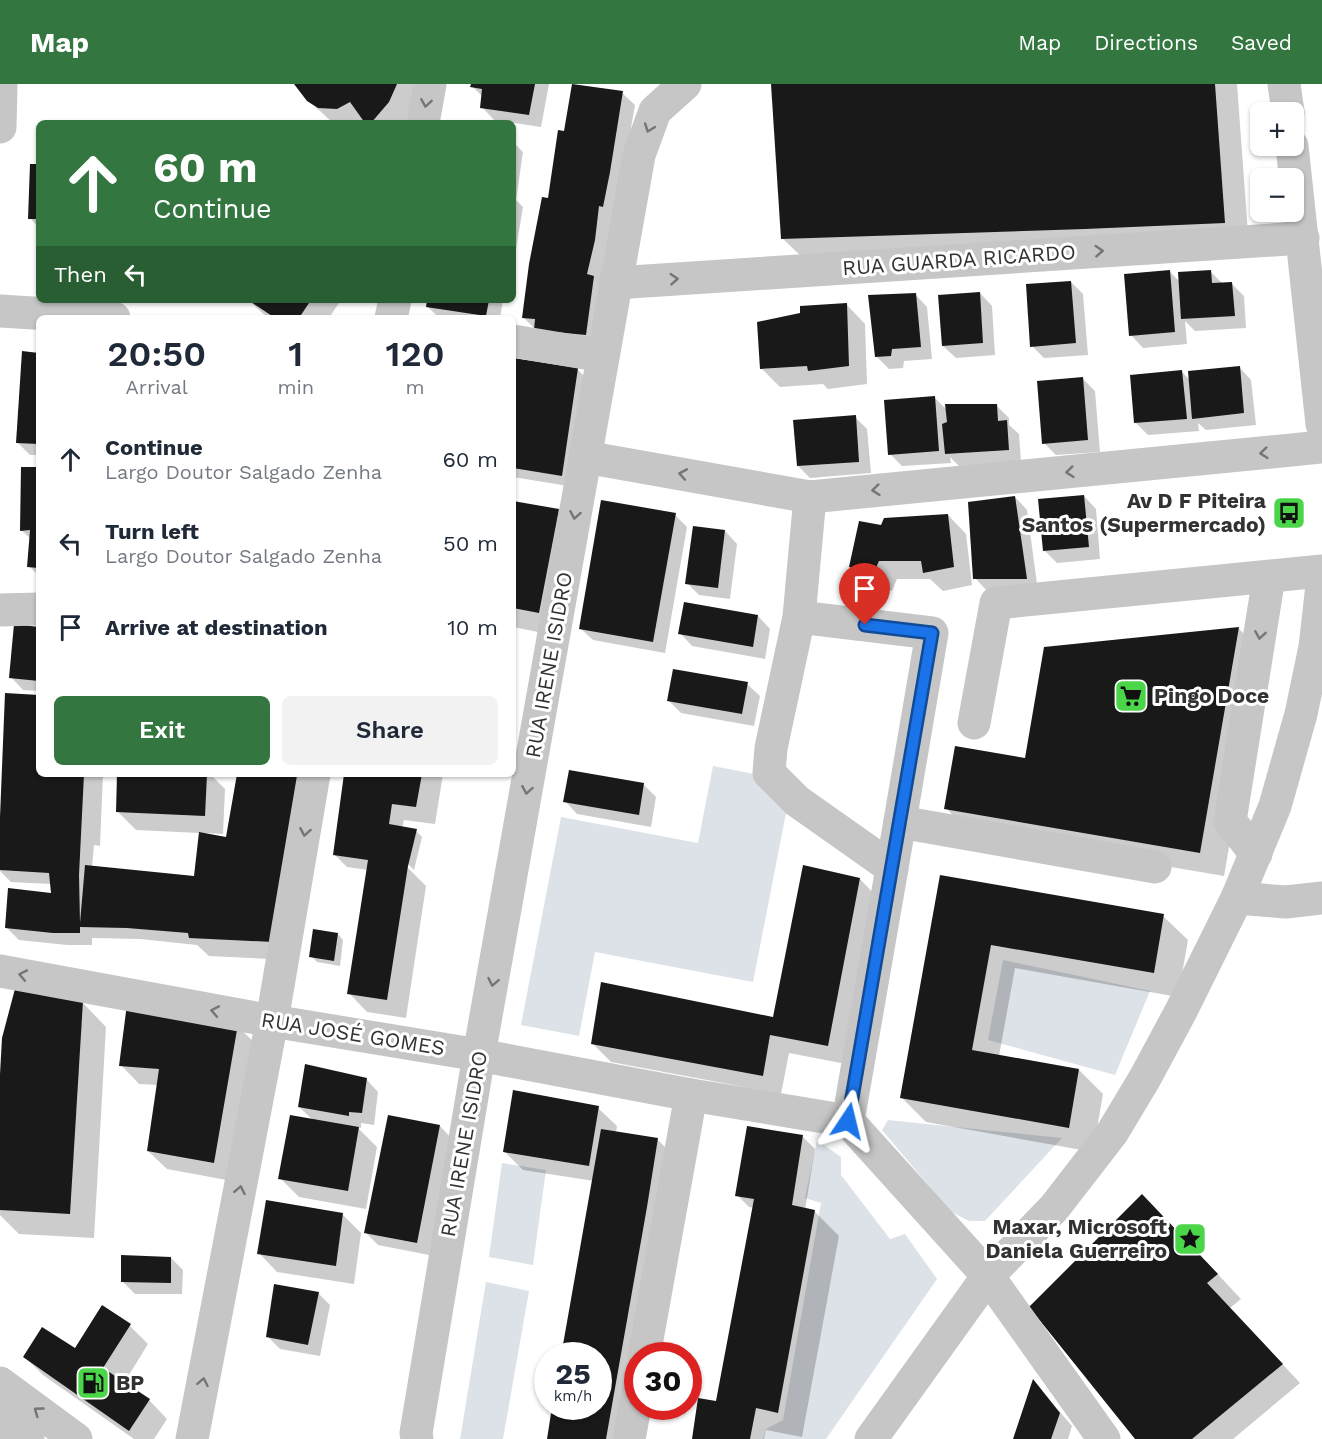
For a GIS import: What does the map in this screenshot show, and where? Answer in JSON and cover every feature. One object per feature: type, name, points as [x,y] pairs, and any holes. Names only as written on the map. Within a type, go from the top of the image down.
[{"type":"street","points":[[0,84],[0,127]]},
{"type":"street","points":[[424,120],[430,84]]},
{"type":"street","name":"RUA IRENE ISIDRO","points":[[417,1439],[416,1433],[479,1055],[639,155],[656,111],[685,84]]},
{"type":"street","points":[[1284,84],[1287,102]]},
{"type":"street","points":[[1293,156],[1303,238],[1316,315],[1322,424]]},
{"type":"street","name":"RUA GUARDA RICARDO","points":[[615,283],[1303,238]]},
{"type":"street","points":[[0,311],[65,315]]},
{"type":"street","points":[[516,342],[603,356]]},
{"type":"street","points":[[585,457],[810,497],[1322,447]]},
{"type":"street","points":[[810,497],[799,617],[771,748],[769,773],[797,801],[892,868]]},
{"type":"street","points":[[974,723],[996,603],[1322,571]]},
{"type":"street","points":[[1256,854],[1230,821],[1269,577]]},
{"type":"street","points":[[871,1439],[988,1276],[1054,1208],[1112,1133],[1171,1030],[1237,898],[1275,806],[1301,714],[1315,647],[1322,585]]},
{"type":"street","points":[[0,610],[36,609]]},
{"type":"street","points":[[799,617],[932,633],[848,1121],[988,1276],[1104,1439]]},
{"type":"street","points":[[192,1439],[273,1021],[314,777]]},
{"type":"street","points":[[900,822],[1155,867]]},
{"type":"street","points":[[1237,898],[1286,902],[1322,898]]},
{"type":"street","name":"RUA JOSÉ GOMES","points":[[0,971],[273,1021],[479,1055],[690,1095],[848,1121]]},
{"type":"street","points":[[646,1342],[690,1095]]},
{"type":"street","points":[[0,1383],[76,1439]]},
{"type":"street","points":[[0,1419],[28,1439]]},
{"type":"street","points":[[629,1439],[633,1420]]},
{"type":"shaded area","points":[[713,766],[754,774],[786,813],[753,982],[595,952],[579,1036],[521,1025],[561,817],[698,843]]},
{"type":"shaded area","points":[[1003,960],[1150,991],[1115,1075],[988,1040]]},
{"type":"shaded area","points":[[888,1120],[1062,1138],[985,1221],[969,1221],[950,1211],[882,1130]]},
{"type":"shaded area","points":[[817,1140],[841,1157],[841,1175],[890,1239],[905,1234],[937,1279],[826,1439],[763,1439],[766,1429],[783,1420],[821,1203],[805,1198]]},
{"type":"shaded area","points":[[502,1163],[546,1170],[533,1265],[489,1257]]},
{"type":"shaded area","points":[[486,1282],[529,1291],[503,1439],[460,1439]]},
{"type":"building","points":[[294,84],[397,84],[389,102],[374,120],[363,120],[350,102],[337,109],[318,108],[307,101]]},
{"type":"building","points":[[471,84],[535,84],[529,115],[480,108],[482,89],[470,87]]},
{"type":"building","points":[[572,84],[623,91],[610,172],[603,207],[599,206],[595,240],[587,274],[594,276],[586,335],[534,330],[535,319],[522,318],[529,264],[542,197],[548,198],[558,130],[564,131]]},
{"type":"building","points":[[771,84],[1215,84],[1225,223],[781,239]]},
{"type":"building","points":[[30,164],[36,164],[36,219],[28,219]]},
{"type":"building","points":[[1170,270],[1175,332],[1129,336],[1124,274]]},
{"type":"building","points":[[1211,270],[1212,283],[1232,282],[1235,316],[1181,319],[1178,272]]},
{"type":"building","points":[[1071,281],[1076,343],[1030,347],[1026,284]]},
{"type":"building","points":[[980,292],[983,343],[942,346],[938,295]]},
{"type":"building","points":[[916,293],[921,347],[892,349],[891,356],[875,357],[868,295]]},
{"type":"building","points":[[252,303],[309,303],[301,315],[270,315]]},
{"type":"building","points":[[427,303],[488,303],[486,315],[426,307]]},
{"type":"building","points":[[847,303],[849,366],[808,371],[807,366],[760,369],[757,322],[800,313],[800,306]]},
{"type":"building","points":[[22,351],[36,353],[36,444],[16,443]]},
{"type":"building","points":[[516,358],[578,368],[562,476],[516,468]]},
{"type":"building","points":[[1240,366],[1244,413],[1192,419],[1188,371]]},
{"type":"building","points":[[1182,370],[1187,419],[1134,423],[1130,375]]},
{"type":"building","points":[[1083,377],[1088,440],[1042,444],[1037,381]]},
{"type":"building","points":[[935,396],[939,451],[888,455],[884,400]]},
{"type":"building","points":[[945,404],[997,404],[998,421],[1007,420],[1009,450],[945,454],[942,424],[947,422]]},
{"type":"building","points":[[856,415],[859,462],[797,466],[793,420]]},
{"type":"building","points":[[21,467],[36,467],[36,568],[27,567],[30,530],[20,531]]},
{"type":"building","points":[[1084,495],[1089,547],[1043,551],[1038,499]]},
{"type":"building","points":[[1015,496],[1027,579],[973,579],[968,502]]},
{"type":"building","points":[[601,500],[676,513],[653,642],[579,629]]},
{"type":"building","points":[[516,502],[559,509],[539,613],[516,609]]},
{"type":"building","points":[[948,514],[954,567],[923,573],[921,561],[879,561],[873,574],[849,567],[859,521],[881,525],[884,518]]},
{"type":"building","points":[[693,526],[725,530],[718,588],[685,584]]},
{"type":"building","points":[[684,602],[758,615],[753,647],[678,634]]},
{"type":"building","points":[[14,624],[36,627],[36,681],[9,678]]},
{"type":"building","name":"Pingo Doce","points":[[1239,627],[1200,853],[944,809],[955,746],[1025,758],[1044,647]]},
{"type":"building","points":[[673,669],[748,682],[742,714],[667,701]]},
{"type":"building","points":[[5,693],[36,695],[36,777],[84,777],[79,875],[80,923],[85,865],[194,876],[199,832],[226,837],[236,777],[300,777],[273,942],[189,938],[188,933],[127,928],[80,927],[80,933],[53,933],[5,928],[8,888],[51,893],[49,873],[0,870]]},
{"type":"building","points":[[569,770],[644,783],[639,815],[563,802]]},
{"type":"building","points":[[117,777],[207,777],[205,816],[116,812]]},
{"type":"building","points":[[344,777],[421,777],[416,807],[392,804],[389,824],[417,829],[408,866],[387,1000],[347,994],[368,860],[333,855]]},
{"type":"building","points":[[803,865],[860,878],[828,1046],[770,1035],[763,1076],[591,1044],[601,982],[773,1017]]},
{"type":"building","points":[[940,875],[1164,914],[1154,973],[991,945],[972,1050],[1079,1069],[1069,1128],[900,1098]]},
{"type":"building","points":[[313,929],[338,933],[334,961],[309,957]]},
{"type":"building","points":[[16,985],[83,1001],[70,1214],[0,1210],[2,1038]]},
{"type":"building","points":[[127,1004],[238,1024],[214,1163],[147,1151],[159,1069],[119,1066]]},
{"type":"building","points":[[305,1064],[367,1078],[362,1113],[349,1112],[349,1116],[298,1107]]},
{"type":"building","points":[[513,1090],[599,1106],[589,1166],[503,1152]]},
{"type":"building","points":[[290,1115],[359,1127],[348,1191],[278,1179]]},
{"type":"building","points":[[388,1115],[440,1125],[417,1243],[364,1233]]},
{"type":"building","points":[[747,1126],[803,1135],[792,1205],[815,1210],[778,1413],[756,1408],[750,1439],[692,1439],[695,1420],[702,1420],[702,1399],[716,1401],[754,1199],[735,1196]]},
{"type":"building","points":[[601,1129],[658,1138],[612,1405],[612,1342],[563,1342]]},
{"type":"building","points":[[1142,1194],[1218,1274],[1207,1283],[1283,1364],[1192,1439],[1135,1439],[1029,1307]]},
{"type":"building","points":[[266,1200],[343,1213],[336,1266],[257,1254]]},
{"type":"building","points":[[121,1255],[171,1257],[171,1283],[121,1282]]},
{"type":"building","points":[[274,1284],[319,1292],[308,1345],[266,1337]]},
{"type":"building","name":"BP","points":[[102,1305],[131,1324],[103,1368],[150,1399],[129,1431],[23,1357],[42,1327],[75,1348]]},
{"type":"building","points":[[1033,1379],[1060,1413],[1051,1439],[1013,1439]]},
{"type":"building","points":[[550,1420],[609,1420],[606,1439],[547,1439]]},
{"type":"place","name":"Av D F Piteira Santos (Supermercado)","points":[[1289,513]]},
{"type":"place","name":"Pingo Doce","points":[[1131,696]]},
{"type":"place","name":"Maxar, Microsoft Daniela Guerreiro","points":[[1190,1239]]},
{"type":"place","name":"BP","points":[[93,1383]]},
{"type":"route","points":[[848,1121],[932,633],[865,625]]}]
